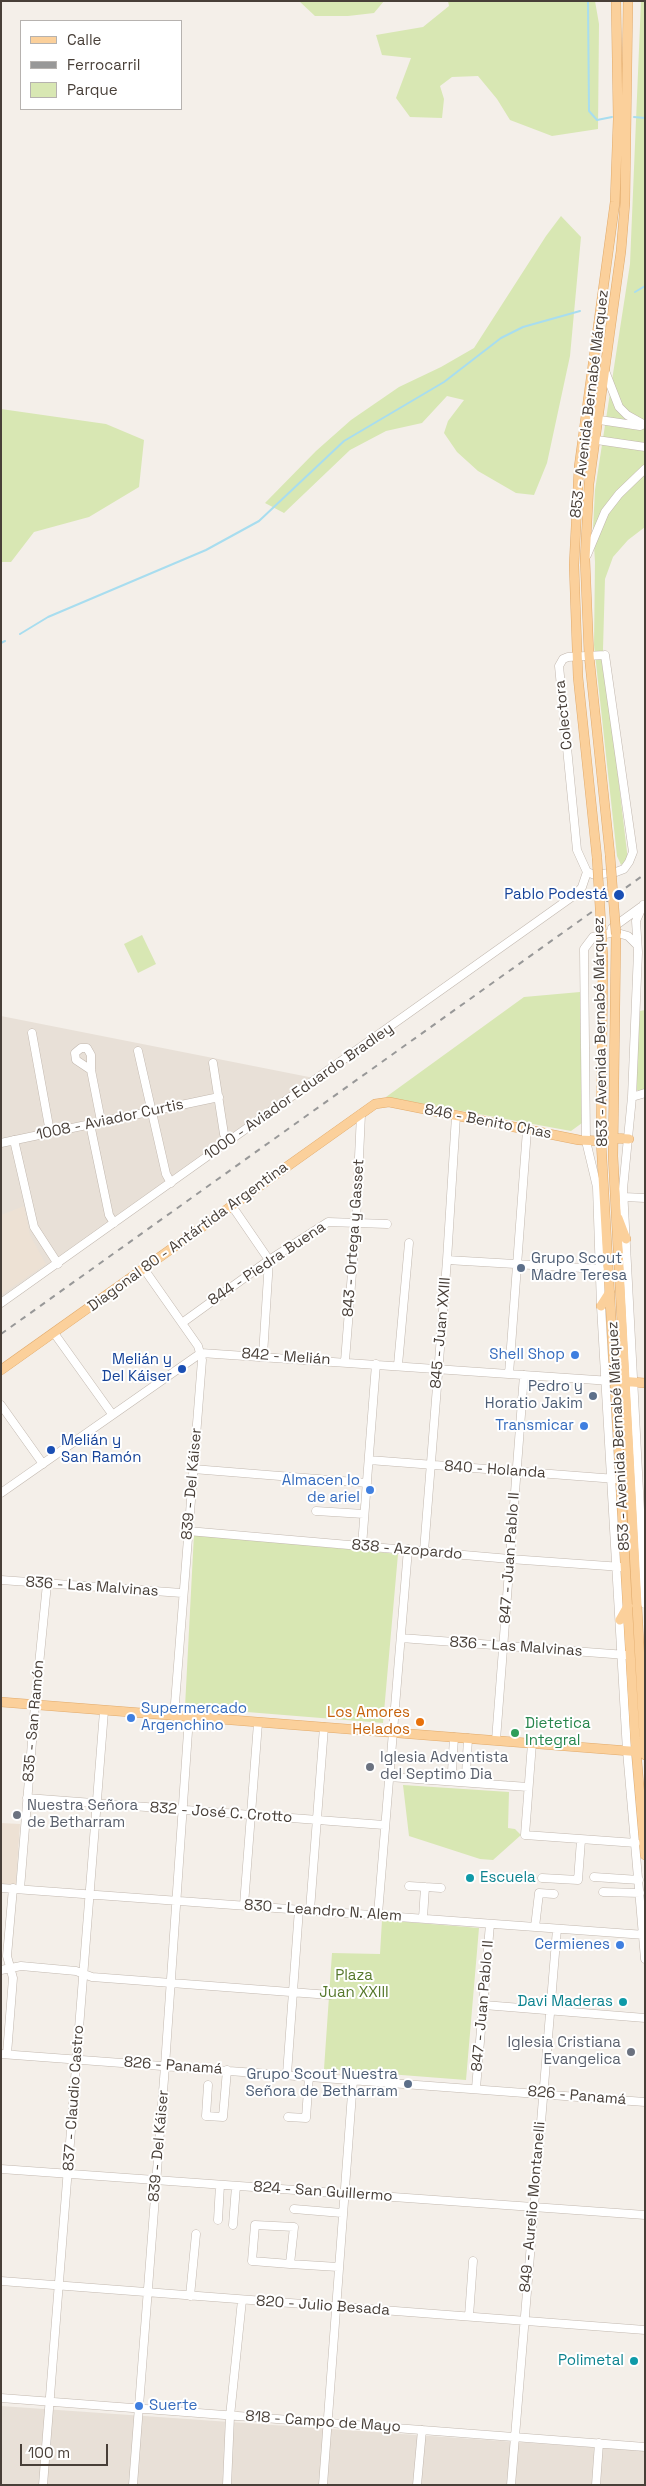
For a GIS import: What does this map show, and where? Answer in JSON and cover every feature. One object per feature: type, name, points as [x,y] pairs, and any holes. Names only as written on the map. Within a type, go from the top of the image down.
[{"type":"main road","name":"853 - Avenida Bernabé Márquez","points":[[628,2],[625,203],[594,440],[588,499],[585,559],[589,655],[610,855],[616,964],[613,1138],[620,1381],[645,1855]]},
{"type":"main road","name":"853 - Avenida Bernabé Márquez","points":[[616,3],[618,119],[615,202],[583,438],[574,545],[576,656],[597,858],[603,958],[602,1141],[610,1291],[620,1381],[616,1479],[622,1567],[628,1606],[626,1655],[639,1752]]},
{"type":"main road","points":[[615,202],[625,203]]},
{"type":"main road","name":"846 - Benito Chas","points":[[375,1104],[390,1102],[586,1141],[602,1141]]},
{"type":"main road","name":"Diagonal 80 - Antártida Argentina","points":[[1,1370],[375,1104]]},
{"type":"main road","points":[[613,1138],[629,1139]]},
{"type":"main road","points":[[615,1210],[626,1239]]},
{"type":"main road","points":[[601,1306],[610,1291]]},
{"type":"main road","points":[[620,1381],[645,1383]]},
{"type":"main road","points":[[620,1620],[628,1606]]},
{"type":"main road","points":[[1,1702],[639,1752]]},
{"type":"street","points":[[604,369],[619,407],[627,415],[645,426]]},
{"type":"street","points":[[586,418],[645,426]]},
{"type":"street","points":[[583,438],[645,447]]},
{"type":"street","points":[[585,559],[605,512],[619,494],[645,469]]},
{"type":"street","points":[[576,656],[605,655],[633,852],[627,866],[616,872],[595,875],[587,872]]},
{"type":"street","name":"Colectora","points":[[576,656],[563,659],[559,666],[577,850],[587,872]]},
{"type":"street","name":"1000 - Aviador Eduardo Bradley","points":[[1,1303],[576,894],[582,887],[587,872]]},
{"type":"street","points":[[603,934],[644,905]]},
{"type":"street","name":"853 - Avenida Bernabé Márquez","points":[[620,1381],[626,1239],[623,1182],[632,1097],[636,1004],[636,921],[644,905]]},
{"type":"street","points":[[603,934],[621,933],[632,938],[637,945]]},
{"type":"street","name":"853 - Avenida Bernabé Márquez","points":[[603,934],[593,937],[584,950],[586,1141],[596,1179],[601,1306],[620,1381],[645,1604]]},
{"type":"street","points":[[636,1004],[645,1005]]},
{"type":"street","points":[[32,1033],[50,1132]]},
{"type":"street","points":[[138,1051],[166,1174],[171,1183]]},
{"type":"street","points":[[213,1063],[224,1134],[229,1141]]},
{"type":"street","points":[[91,1070],[101,1121]]},
{"type":"street","points":[[632,1097],[645,1093]]},
{"type":"street","name":"1008 - Aviador Curtis","points":[[1,1143],[219,1098]]},
{"type":"street","name":"843 - Ortega y Gasset","points":[[345,1361],[356,1222],[361,1114]]},
{"type":"street","name":"845 - Juan XXIII","points":[[424,1551],[447,1260],[456,1116]]},
{"type":"street","points":[[90,1124],[109,1215],[114,1223]]},
{"type":"street","points":[[509,1374],[528,1130]]},
{"type":"street","points":[[14,1140],[34,1227],[58,1264]]},
{"type":"street","points":[[624,1196],[645,1198]]},
{"type":"street","points":[[232,1206],[269,1260],[263,1355]]},
{"type":"street","name":"844 - Piedra Buena","points":[[182,1323],[269,1260],[328,1222],[388,1224]]},
{"type":"street","points":[[398,1365],[409,1243]]},
{"type":"street","points":[[447,1260],[600,1269]]},
{"type":"street","points":[[1,1493],[200,1352],[144,1269]]},
{"type":"street","points":[[54,1333],[112,1414]]},
{"type":"street","name":"842 - Melián","points":[[200,1352],[620,1381]]},
{"type":"street","name":"839 - Del Káiser","points":[[174,1716],[200,1352]]},
{"type":"street","points":[[362,1546],[376,1364]]},
{"type":"street","name":"847 - Juan Pablo II","points":[[496,1740],[524,1375]]},
{"type":"street","points":[[1,1405],[43,1464]]},
{"type":"street","name":"840 - Holanda","points":[[369,1460],[616,1479]]},
{"type":"street","points":[[193,1469],[367,1483]]},
{"type":"street","points":[[316,1511],[364,1514]]},
{"type":"street","name":"838 - Azopardo","points":[[188,1531],[622,1567]]},
{"type":"street","points":[[378,1914],[408,1549]]},
{"type":"street","name":"853 - Avenida Bernabé Márquez","points":[[622,1567],[620,1620],[626,1655]]},
{"type":"street","name":"836 - Las Malvinas","points":[[1,1580],[182,1593]]},
{"type":"street","name":"835 - San Ramón","points":[[4,2054],[12,1978],[7,1956],[27,1798],[34,1705],[47,1584]]},
{"type":"street","name":"836 - Las Malvinas","points":[[401,1638],[626,1655]]},
{"type":"street","name":"837 - Claudio Castro","points":[[43,2485],[104,1711]]},
{"type":"street","name":"839 - Del Káiser","points":[[132,2485],[165,2066],[189,1717]]},
{"type":"street","points":[[244,1905],[258,1723]]},
{"type":"street","points":[[310,1910],[324,1727]]},
{"type":"street","points":[[452,1772],[454,1737]]},
{"type":"street","points":[[466,1775],[468,1738]]},
{"type":"street","points":[[532,1743],[525,1835],[636,1843]]},
{"type":"street","name":"853 - Avenida Bernabé Márquez","points":[[639,1752],[636,1843],[645,1959]]},
{"type":"street","points":[[389,1777],[528,1787]]},
{"type":"street","name":"832 - José C. Crotto","points":[[27,1798],[384,1825]]},
{"type":"street","points":[[542,1878],[578,1880],[581,1840]]},
{"type":"street","points":[[594,1877],[639,1880]]},
{"type":"street","points":[[409,1886],[441,1888]]},
{"type":"street","points":[[422,1918],[425,1887]]},
{"type":"street","name":"830 - Leandro N. Alem","points":[[1,1888],[378,1914],[644,1935]]},
{"type":"street","points":[[603,1892],[640,1893]]},
{"type":"street","points":[[536,1927],[538,1893],[554,1894]]},
{"type":"street","points":[[287,2074],[299,1909]]},
{"type":"street","name":"847 - Juan Pablo II","points":[[476,2088],[490,1924]]},
{"type":"street","name":"849 - Aurelio Montanelli","points":[[511,2485],[557,1929]]},
{"type":"street","points":[[1,1970],[21,1966],[92,1976],[330,1994]]},
{"type":"street","points":[[484,2005],[645,2018]]},
{"type":"street","name":"826 - Panamá","points":[[4,2054],[645,2102]]},
{"type":"street","points":[[208,2085],[206,2116],[222,2117],[227,2070]]},
{"type":"street","points":[[288,2117],[306,2118],[309,2076]]},
{"type":"street","points":[[323,2485],[353,2080]]},
{"type":"street","name":"824 - San Guillermo","points":[[1,2169],[645,2215]]},
{"type":"street","points":[[218,2220],[220,2184]]},
{"type":"street","points":[[233,2225],[236,2186]]},
{"type":"street","points":[[294,2209],[342,2213]]},
{"type":"street","points":[[290,2264],[294,2227],[255,2225],[252,2261],[290,2264],[338,2267]]},
{"type":"street","points":[[190,2296],[196,2234]]},
{"type":"street","points":[[469,2316],[473,2261]]},
{"type":"street","name":"820 - Julio Besada","points":[[1,2281],[645,2330]]},
{"type":"street","points":[[227,2485],[230,2416],[242,2300]]},
{"type":"street","name":"818 - Campo de Mayo","points":[[1,2398],[645,2447]]},
{"type":"street","points":[[417,2485],[422,2430]]},
{"type":"street","points":[[596,2485],[599,2443]]},
{"type":"shaded area","points":[[1,1016],[314,1078],[1,1301]]},
{"type":"shaded area","points":[[24,1206],[30,1235],[46,1264],[1,1295],[1,1215]]},
{"type":"shaded area","points":[[1,1823],[20,1824],[16,1885],[1,1884]]},
{"type":"shaded area","points":[[1,2406],[645,2451],[645,2485],[1,2485]]},
{"type":"green space","points":[[299,1],[384,1],[374,13],[348,16],[315,16]]},
{"type":"green space","points":[[448,1],[595,1],[599,24],[598,129],[552,136],[510,120],[497,99],[478,76],[452,77],[440,86],[444,99],[442,118],[410,117],[396,98],[411,58],[382,55],[376,35],[423,27],[449,6]]},
{"type":"green space","points":[[641,1],[645,1],[645,527],[628,540],[613,557],[605,579],[603,649],[627,852],[627,861],[621,865],[617,856],[594,645],[595,562],[593,529],[595,490],[630,264]]},
{"type":"green space","points":[[561,216],[581,237],[570,356],[547,463],[534,495],[516,493],[478,471],[457,452],[444,433],[448,421],[464,400],[447,396],[422,423],[386,431],[350,450],[284,513],[265,503],[316,451],[351,420],[399,387],[441,367],[474,348],[546,236]]},
{"type":"green space","points":[[1,409],[106,424],[144,440],[139,487],[89,517],[34,532],[11,562],[1,562]]},
{"type":"green space","points":[[142,935],[156,964],[138,973],[124,944]]},
{"type":"green space","points":[[580,992],[582,1123],[571,1131],[386,1097],[524,997]]},
{"type":"green space","points":[[645,1010],[645,1090],[639,1091],[635,1089],[640,1011]]},
{"type":"green space","points":[[194,1534],[398,1554],[383,1723],[185,1707]]},
{"type":"green space","points":[[403,1785],[509,1792],[508,1828],[515,1829],[521,1835],[493,1860],[480,1859],[409,1836]]},
{"type":"green space","name":"Plaza Juan XXIII","points":[[382,1920],[479,1928],[466,2080],[324,2069],[332,1953],[380,1954]]},
{"type":"waterway","points":[[588,1],[589,111],[597,120],[612,117]]},
{"type":"waterway","points":[[634,117],[645,118]]},
{"type":"waterway","points":[[635,292],[645,286]]},
{"type":"waterway","points":[[20,634],[48,617],[206,550],[259,521],[344,441],[444,382],[501,338],[523,327],[580,311]]},
{"type":"waterway","points":[[1,643],[5,641]]},
{"type":"railway","points":[[1,1334],[645,874]]},
{"type":"place","name":"Pablo Podestá","points":[[619,895]]},
{"type":"place","name":"Grupo Scout Madre Teresa","points":[[521,1268]]},
{"type":"place","name":"Shell Shop","points":[[575,1355]]},
{"type":"place","name":"Melián y Del Káiser","points":[[182,1369]]},
{"type":"place","name":"Pedro y Horatio Jakim","points":[[593,1396]]},
{"type":"place","name":"Transmicar","points":[[584,1426]]},
{"type":"place","name":"Melián y San Ramón","points":[[51,1450]]},
{"type":"place","name":"Almacen lo de ariel","points":[[370,1490]]},
{"type":"place","name":"Supermercado Argenchino","points":[[131,1718]]},
{"type":"place","name":"Los Amores Helados","points":[[420,1722]]},
{"type":"place","name":"Dietetica Integral","points":[[515,1733]]},
{"type":"place","name":"Iglesia Adventista del Septimo Dia","points":[[370,1767]]},
{"type":"place","name":"Nuestra Señora de Betharram","points":[[17,1815]]},
{"type":"place","name":"Escuela","points":[[470,1878]]},
{"type":"place","name":"Cermienes","points":[[620,1945]]},
{"type":"place","name":"Davi Maderas","points":[[623,2002]]},
{"type":"place","name":"Iglesia Cristiana Evangelica","points":[[631,2052]]},
{"type":"place","name":"Grupo Scout Nuestra Señora de Betharram","points":[[408,2084]]},
{"type":"place","name":"Polimetal","points":[[634,2361]]},
{"type":"place","name":"Suerte","points":[[139,2406]]}]
